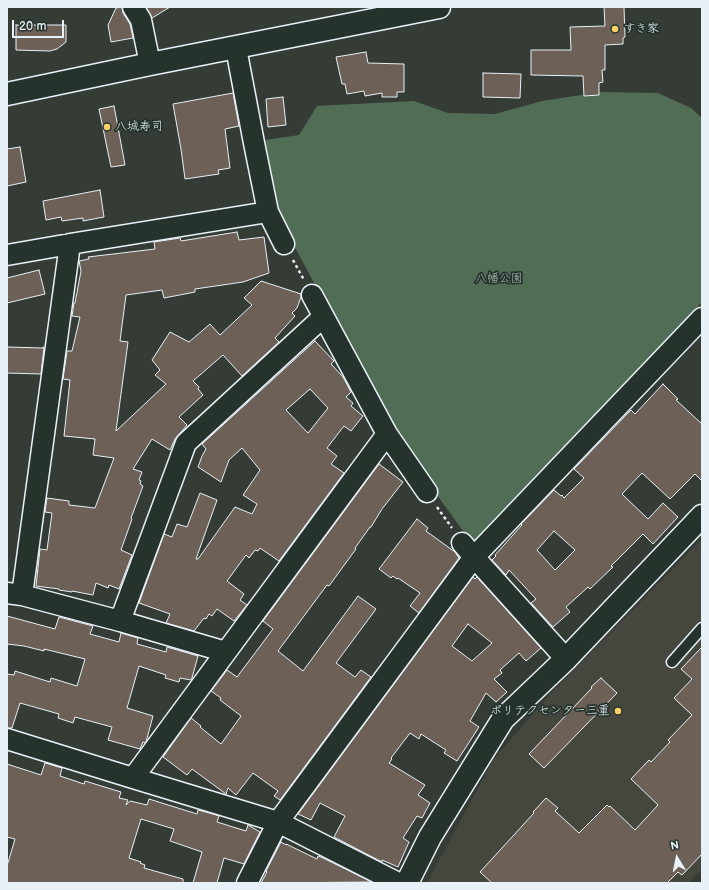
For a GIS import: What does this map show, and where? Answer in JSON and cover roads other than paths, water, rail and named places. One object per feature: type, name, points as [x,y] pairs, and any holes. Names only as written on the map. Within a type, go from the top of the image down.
[{"type":"street","points":[[133,7],[142,20],[150,64]]},
{"type":"street","points":[[7,94],[439,7]]},
{"type":"street","points":[[236,48],[268,212],[284,244]]},
{"type":"street","points":[[7,255],[268,212]]},
{"type":"street","points":[[70,244],[15,594],[120,621],[226,652]]},
{"type":"street","points":[[312,295],[386,434],[427,492]]},
{"type":"street","points":[[120,621],[186,442],[323,317]]},
{"type":"street","points":[[246,883],[278,822],[468,550],[702,318]]},
{"type":"street","points":[[133,778],[386,434]]},
{"type":"street","points":[[406,883],[430,837],[503,719],[566,659],[702,516]]},
{"type":"street","points":[[468,550],[566,659]]},
{"type":"street","points":[[7,739],[278,822],[398,883]]},
{"type":"lane","points":[[672,662],[702,628]]},
{"type":"place","name":"すき家","points":[[615,29]]},
{"type":"place","name":"八城寿司","points":[[107,127]]},
{"type":"place","name":"ポリテクセンター三重","points":[[618,711]]},
{"type":"park label","name":"八幡公園","points":[[499,279]]}]
